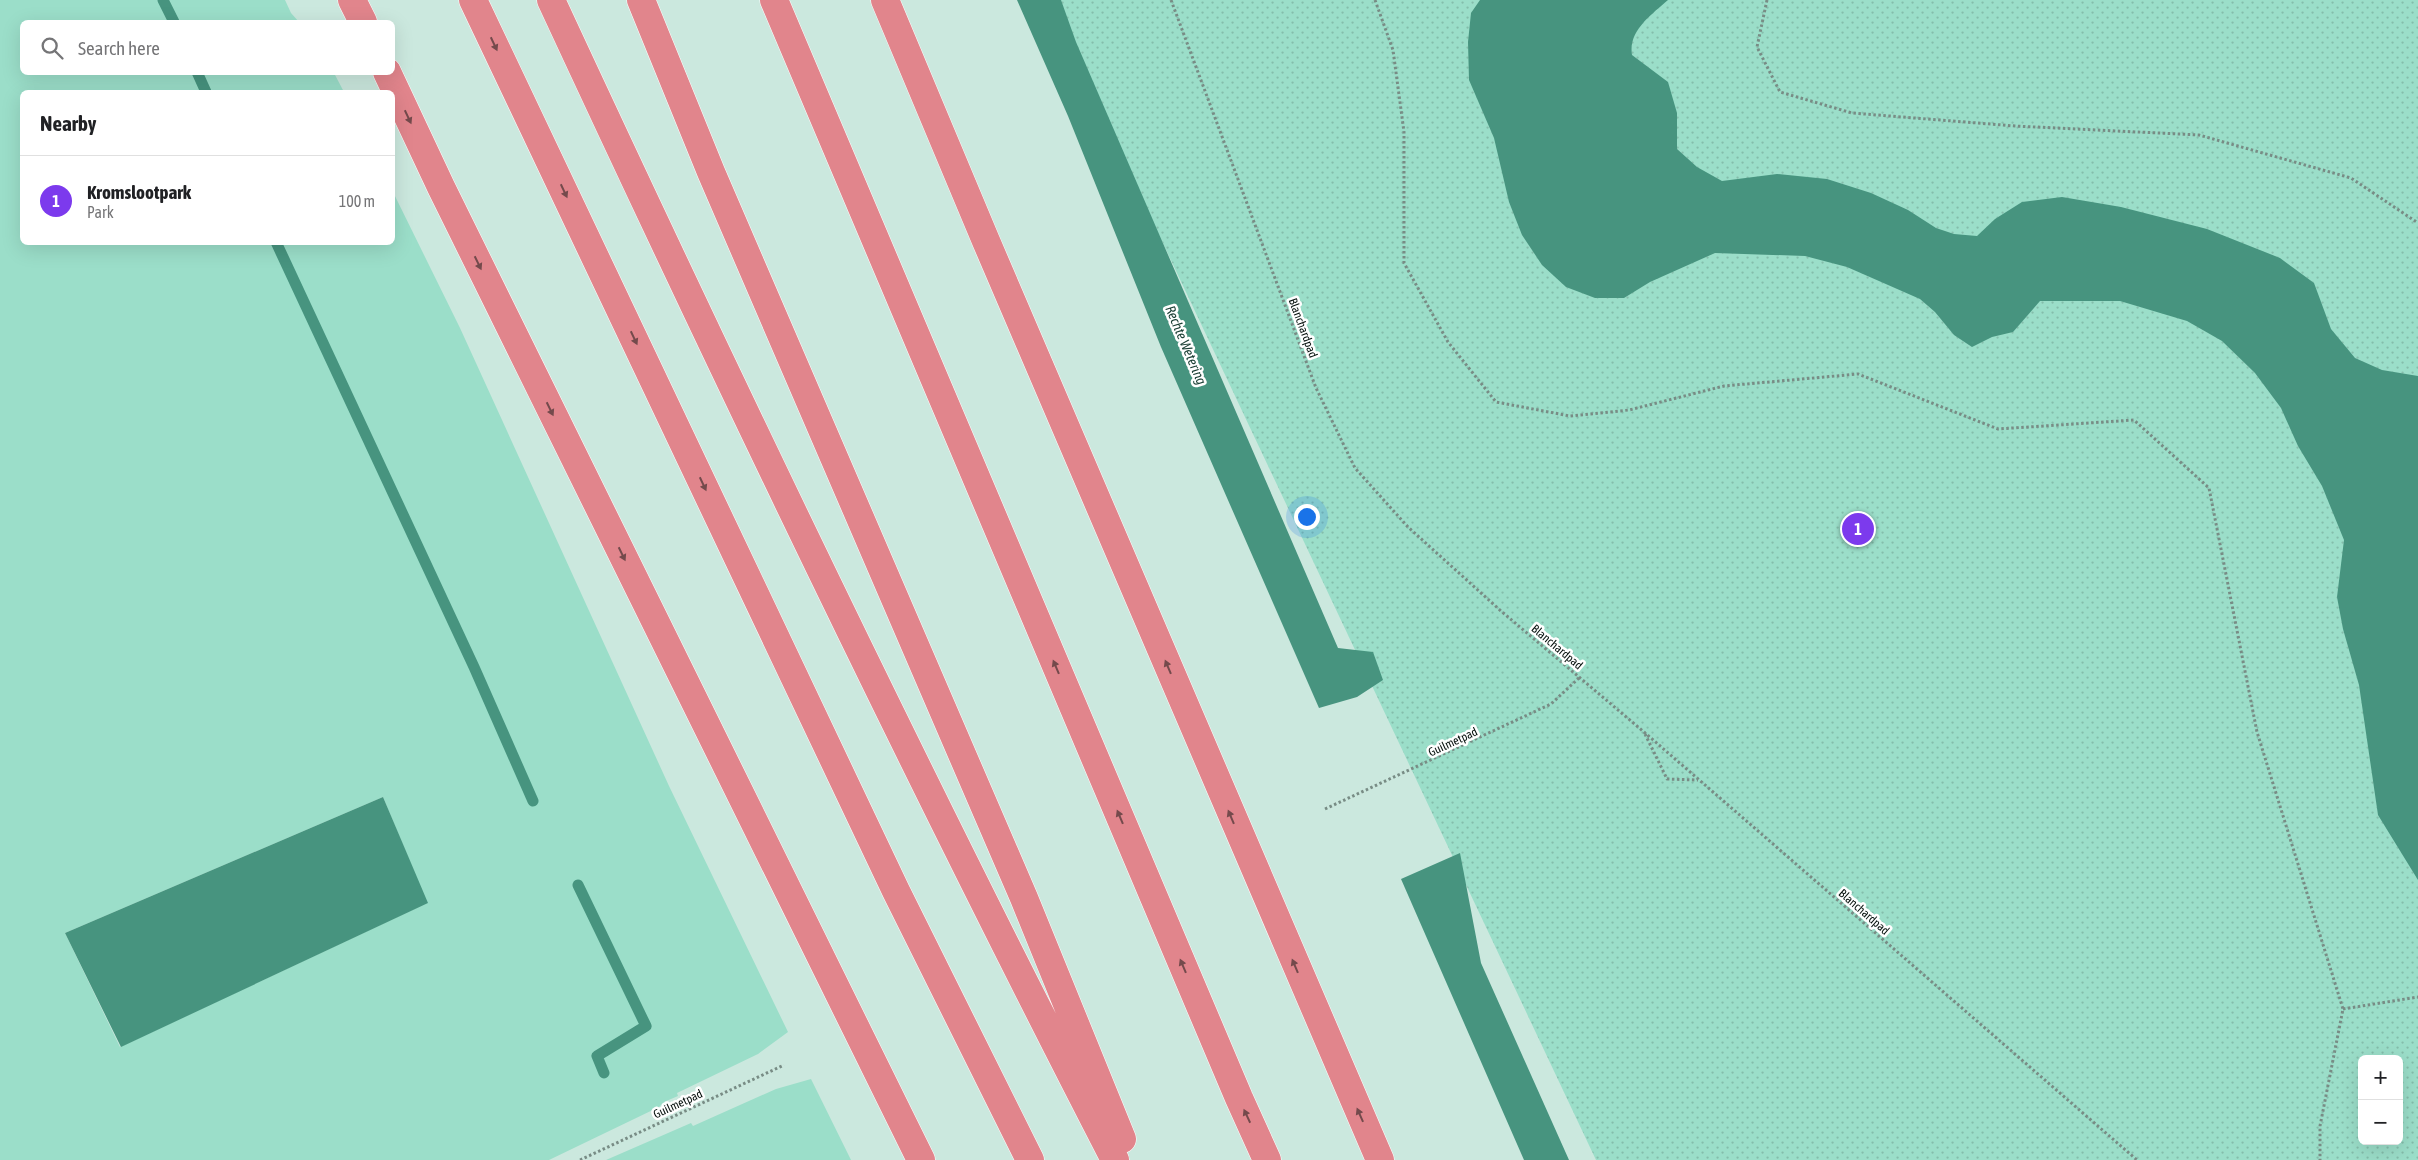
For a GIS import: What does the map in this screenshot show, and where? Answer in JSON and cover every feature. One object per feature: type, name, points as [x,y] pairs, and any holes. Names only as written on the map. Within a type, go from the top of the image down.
[{"type":"highway","points":[[352,0],[362,20]]},
{"type":"highway","points":[[473,0],[896,891],[1030,1160]]},
{"type":"highway","points":[[551,0],[642,197],[989,916],[1115,1160]]},
{"type":"highway","points":[[641,0],[710,172],[1024,898],[1130,1160]]},
{"type":"highway","points":[[774,0],[1238,1098],[1267,1160]]},
{"type":"highway","points":[[885,0],[986,241],[1380,1160]]},
{"type":"highway","points":[[388,75],[441,187],[921,1160]]},
{"type":"path","name":"Blanchardpad","points":[[1171,0],[1316,388],[1355,468],[1408,526],[1501,611],[1644,732],[2137,1160]]},
{"type":"path","points":[[1375,0],[1393,50],[1404,132],[1404,263],[1448,342],[1496,402],[1570,416],[1629,410],[1724,386],[1858,374],[1998,429],[2134,420],[2210,488],[2257,732],[2343,1009],[2320,1126],[2320,1160]]},
{"type":"path","points":[[1767,0],[1757,47],[1780,92],[1852,113],[2015,126],[2199,135],[2351,178],[2418,223]]},
{"type":"path","name":"Guilmetpad","points":[[1325,809],[1469,744],[1551,704],[1580,677]]},
{"type":"path","points":[[1644,732],[1667,779],[1698,780]]},
{"type":"path","points":[[2343,1009],[2418,997]]},
{"type":"path","name":"Guilmetpad","points":[[580,1160],[784,1064]]},
{"type":"shaded area","points":[[0,0],[285,0],[291,13],[297,20],[20,20],[20,75],[335,75],[343,90],[20,90],[20,245],[395,245],[395,196],[460,328],[669,786],[788,1032],[758,1054],[677,1093],[678,1096],[664,1102],[659,1107],[549,1160],[0,1160]],"holes":[[[383,797],[427,903],[120,1047],[65,933]]]},
{"type":"shaded area","points":[[1048,0],[2418,0],[2418,1160],[1596,1160]]},
{"type":"shaded area","points":[[811,1079],[851,1160],[606,1160],[691,1123],[693,1126],[776,1089]]},
{"type":"water","name":"Rechte Wetering","points":[[1017,0],[1061,0],[1076,42],[1338,648],[1373,652],[1383,680],[1357,697],[1319,708],[1161,347],[1068,116]]},
{"type":"water","points":[[1480,0],[1668,0],[1637,31],[1632,46],[1632,55],[1668,82],[1677,113],[1677,149],[1697,167],[1722,181],[1777,174],[1827,179],[1871,193],[1908,210],[1936,228],[1954,234],[1977,236],[1995,219],[2022,202],[2062,197],[2121,207],[2207,229],[2280,258],[2314,283],[2331,329],[2355,358],[2382,370],[2418,376],[2418,880],[2378,815],[2359,685],[2343,629],[2337,597],[2344,540],[2322,486],[2298,446],[2281,408],[2255,373],[2222,341],[2187,321],[2120,301],[2040,301],[2013,332],[1992,337],[1972,347],[1954,335],[1935,312],[1920,299],[1847,267],[1805,256],[1715,253],[1650,282],[1624,298],[1595,298],[1566,287],[1542,265],[1522,235],[1509,202],[1494,138],[1469,80],[1468,42],[1471,13]]},
{"type":"water","points":[[383,797],[428,903],[121,1047],[65,933]]},
{"type":"water","points":[[1460,853],[1481,963],[1569,1160],[1524,1160],[1401,879]]},
{"type":"waterway","points":[[163,0],[173,20]]},
{"type":"waterway","points":[[198,75],[205,90]]},
{"type":"waterway","points":[[277,245],[474,667],[533,801]]},
{"type":"waterway","points":[[578,885],[646,1026],[597,1056],[604,1073]]},
{"type":"place","name":"Kromslootpark","points":[[1858,529]]}]
